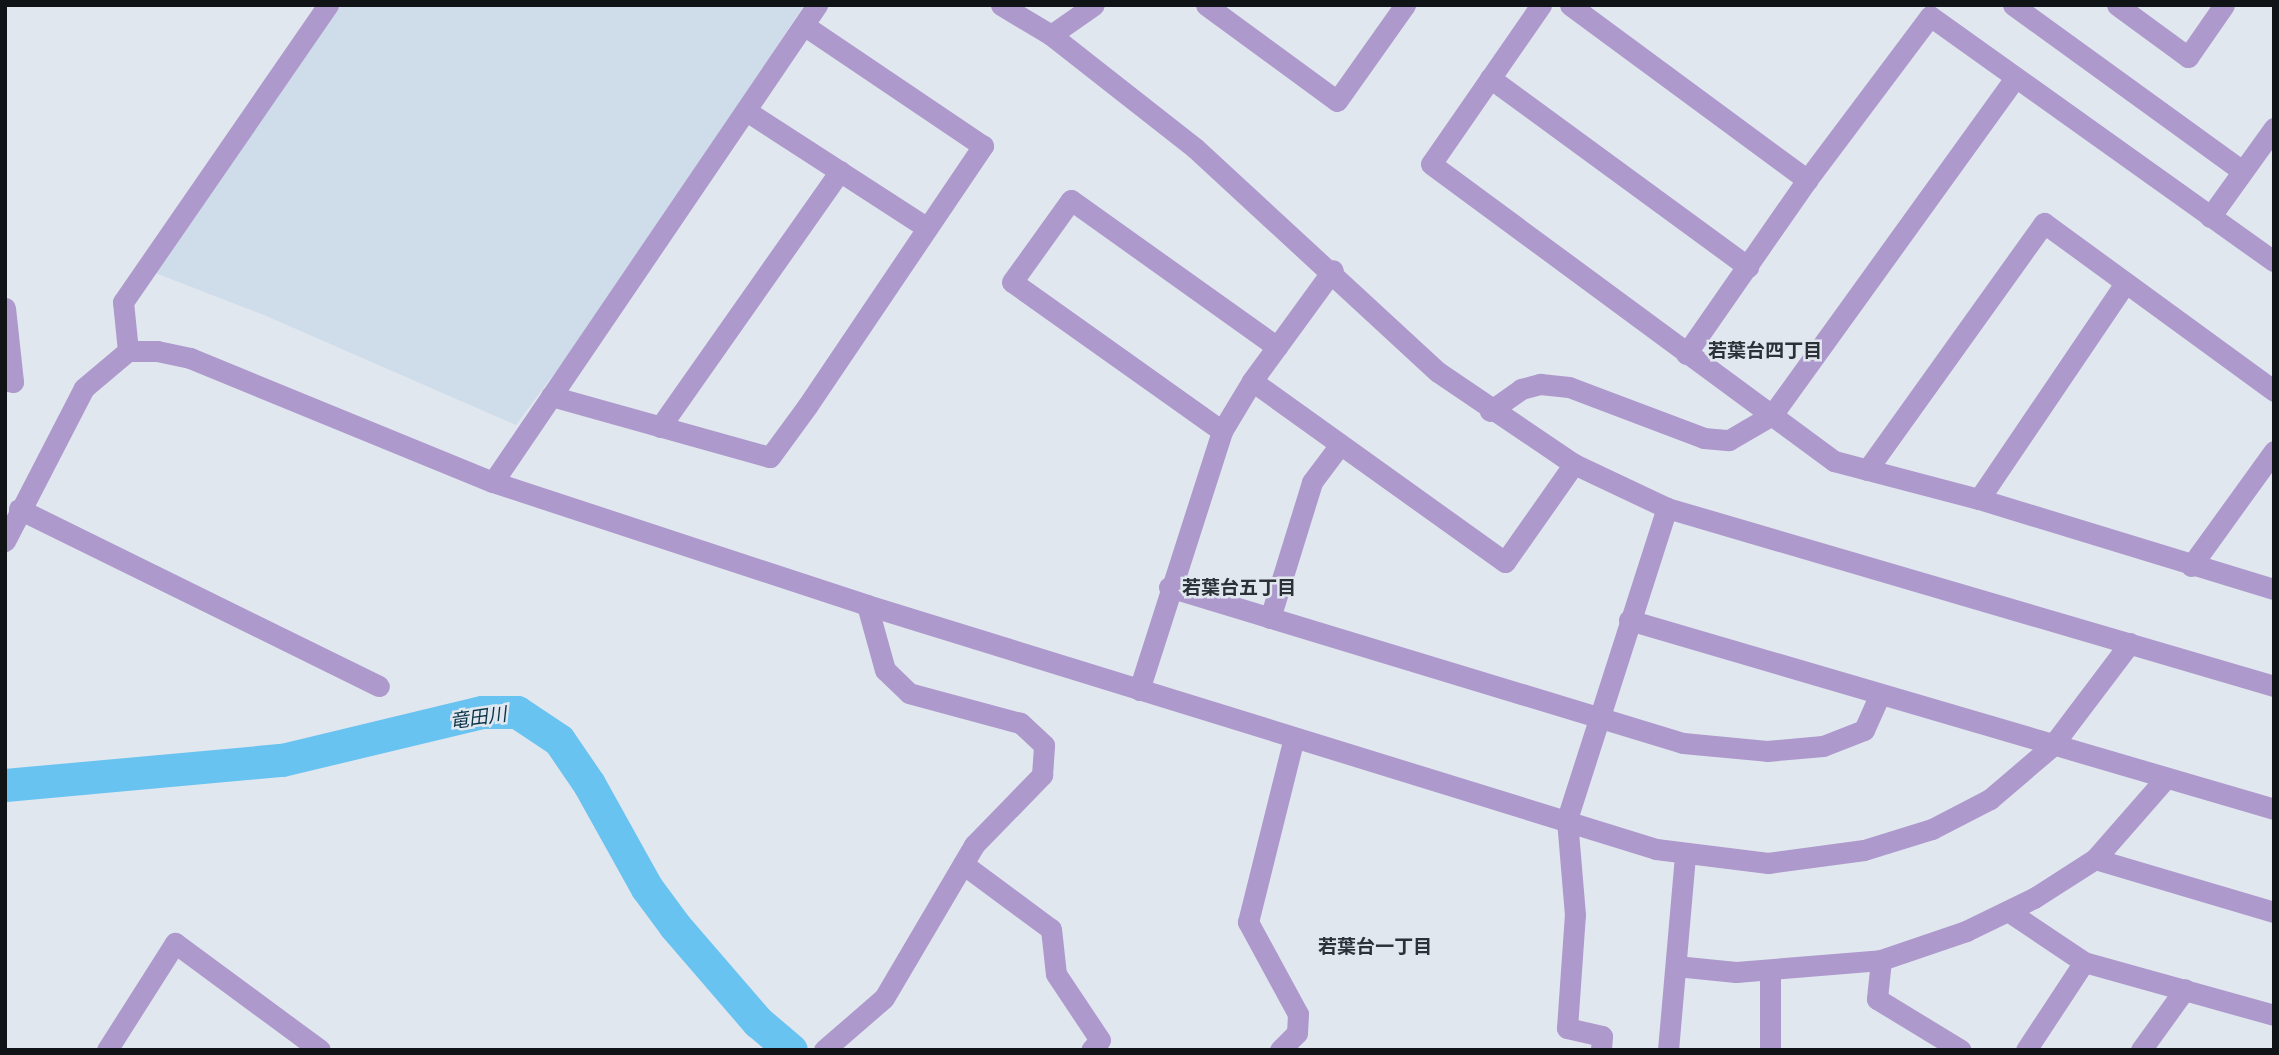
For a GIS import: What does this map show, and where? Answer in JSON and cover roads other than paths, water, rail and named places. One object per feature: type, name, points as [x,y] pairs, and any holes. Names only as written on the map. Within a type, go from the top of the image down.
[{"type":"street","points":[[128,351],[123,302],[328,5]]},
{"type":"street","points":[[493,482],[748,112],[817,5]]},
{"type":"street","points":[[1001,5],[1051,35],[1195,148],[1333,270],[1438,372],[1490,411],[1574,464],[1667,508],[2274,686]]},
{"type":"street","points":[[1051,35],[1094,5]]},
{"type":"street","points":[[1206,5],[1337,101],[1395,9]]},
{"type":"street","points":[[1542,5],[1431,164],[1685,354],[1834,461],[1979,499],[2191,566],[2274,589]]},
{"type":"street","points":[[1570,5],[1807,180]]},
{"type":"street","points":[[2013,5],[2242,172]]},
{"type":"street","points":[[2118,5],[2188,57],[2224,5]]},
{"type":"street","points":[[1685,354],[1807,180],[1930,16],[2014,79],[2274,261]]},
{"type":"street","points":[[551,396],[770,457],[983,146],[804,26]]},
{"type":"street","points":[[1490,78],[1748,267]]},
{"type":"street","points":[[1490,411],[1521,389],[1540,384],[1569,387],[1704,438],[1729,440],[1772,415],[2014,79]]},
{"type":"street","points":[[748,112],[926,227]]},
{"type":"street","points":[[2210,217],[2274,128]]},
{"type":"street","points":[[660,427],[840,171]]},
{"type":"street","points":[[1222,431],[1012,282],[1071,200],[1277,347]]},
{"type":"street","points":[[1867,470],[2044,223],[2274,391]]},
{"type":"street","points":[[1139,690],[1169,587],[1222,431],[1252,381],[1333,270]]},
{"type":"street","points":[[1979,499],[2125,284]]},
{"type":"street","points":[[5,308],[13,382],[5,380]]},
{"type":"street","points":[[5,541],[69,410],[101,370],[128,351],[190,358],[493,482],[867,605],[1294,738],[1685,854],[1768,863],[1864,850],[1932,829],[1990,799],[2052,746],[2130,643]]},
{"type":"street","points":[[1252,381],[1339,446],[1505,562],[1574,464]]},
{"type":"street","points":[[1270,618],[1312,482],[1339,446]]},
{"type":"street","points":[[2191,566],[2274,450]]},
{"type":"street","points":[[1601,1050],[1602,1036],[1567,1028],[1575,915],[1567,819],[1667,508]]},
{"type":"street","points":[[19,509],[379,686]]},
{"type":"street","points":[[1169,587],[1683,743],[1767,751],[1823,746],[1864,730],[1879,697]]},
{"type":"street","points":[[830,1045],[884,998],[974,845],[1042,775],[1044,745],[1020,723],[909,693],[885,670],[867,605]]},
{"type":"street","points":[[1629,620],[1879,697],[2274,809]]},
{"type":"street","points":[[1280,1050],[1297,1033],[1298,1014],[1248,922],[1294,738]]},
{"type":"street","points":[[1676,966],[1736,972],[1881,960],[1966,931],[2008,911],[2095,859],[2165,779]]},
{"type":"street","points":[[1668,1050],[1685,854]]},
{"type":"street","points":[[2095,859],[2274,912]]},
{"type":"street","points":[[963,864],[1051,929],[1056,974],[1100,1041],[1091,1050]]},
{"type":"street","points":[[2008,911],[2084,962],[2274,1015]]},
{"type":"street","points":[[107,1050],[175,943],[320,1050]]},
{"type":"street","points":[[1881,960],[1877,999],[1961,1050]]},
{"type":"street","points":[[2026,1050],[2084,962]]},
{"type":"street","points":[[1770,971],[1770,1050]]},
{"type":"street","points":[[2141,1050],[2185,989]]},
{"type":"waterway","name":"竜田川","points":[[5,785],[282,760],[482,712],[517,712],[559,740],[589,784],[647,888],[675,926],[758,1022],[791,1050]]},
{"type":"district","name":"若葉台四丁目","points":[[1765,350]]},
{"type":"district","name":"若葉台五丁目","points":[[1239,587]]},
{"type":"district","name":"若葉台一丁目","points":[[1375,946]]}]
